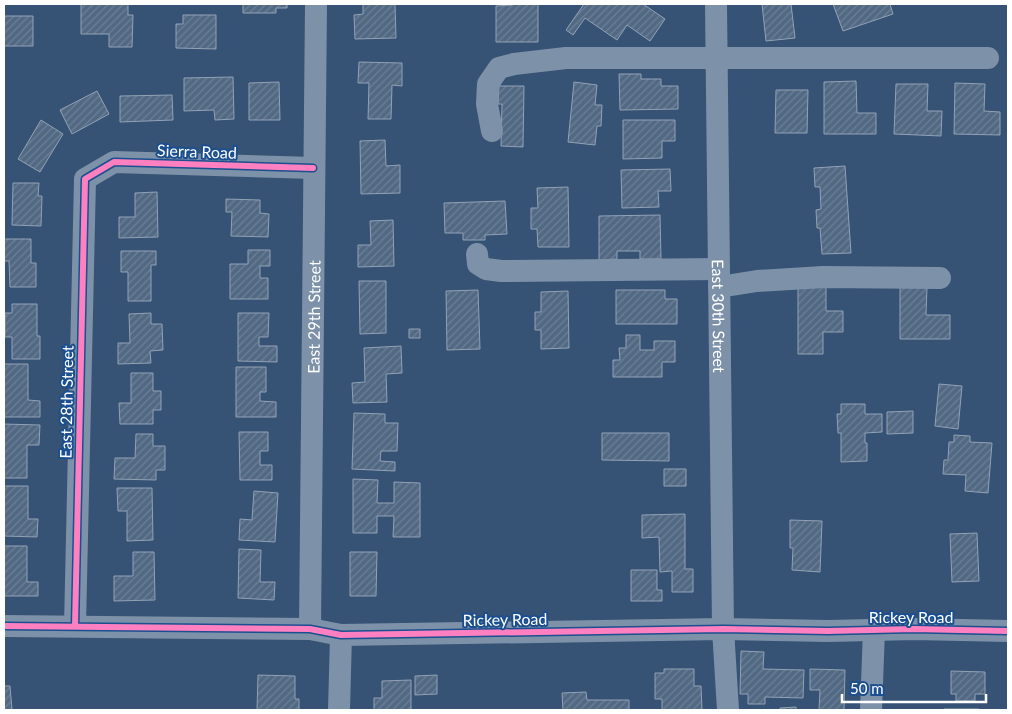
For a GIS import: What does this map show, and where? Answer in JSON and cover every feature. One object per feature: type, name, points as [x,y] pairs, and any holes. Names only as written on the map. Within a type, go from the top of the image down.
[{"type":"street","name":"East 29th Street","points":[[310,629],[316,4]]},
{"type":"street","name":"East 30th Street","points":[[716,4],[723,629],[728,710]]},
{"type":"street","points":[[492,131],[487,104],[488,84],[499,68],[514,64],[566,58],[988,58]]},
{"type":"street","name":"Sierra Road","points":[[85,179],[114,162],[313,168]]},
{"type":"street","name":"East 28th Street","points":[[75,626],[85,179]]},
{"type":"street","points":[[477,254],[478,264],[486,269],[501,271],[719,278],[757,281],[823,276],[940,278]]},
{"type":"street","name":"Rickey Road","points":[[4,626],[310,629],[341,635],[723,629],[828,632],[874,630],[1008,631]]},
{"type":"street","points":[[871,710],[874,630]]},
{"type":"street","points":[[339,710],[341,635]]},
{"type":"building","points":[[81,4],[128,4],[128,15],[133,15],[132,47],[109,47],[109,34],[81,34]]},
{"type":"building","points":[[243,4],[287,4],[287,8],[276,8],[276,13],[243,13]]},
{"type":"building","points":[[363,4],[395,4],[396,38],[355,39],[354,15],[363,14]]},
{"type":"building","points":[[538,4],[538,42],[496,42],[496,6]]},
{"type":"building","points":[[584,4],[643,4],[665,19],[650,41],[627,25],[617,40],[585,18],[573,35],[566,30]]},
{"type":"building","points":[[762,4],[791,4],[795,38],[766,41]]},
{"type":"building","points":[[833,4],[890,4],[893,14],[843,31]]},
{"type":"building","points":[[183,15],[216,15],[216,49],[176,48],[176,24],[183,24]]},
{"type":"building","points":[[4,16],[33,16],[33,46],[4,46]]},
{"type":"building","points":[[359,62],[402,63],[402,86],[392,85],[391,119],[368,119],[369,83],[358,83]]},
{"type":"building","points":[[619,74],[641,74],[641,79],[661,79],[661,86],[678,86],[678,109],[620,110]]},
{"type":"building","points":[[233,77],[234,119],[215,120],[214,110],[184,111],[184,78]]},
{"type":"building","points":[[856,81],[857,113],[876,113],[876,134],[824,134],[824,82]]},
{"type":"building","points":[[279,82],[280,120],[249,120],[249,83]]},
{"type":"building","points":[[574,82],[597,85],[595,105],[602,105],[601,126],[597,126],[595,145],[568,142]]},
{"type":"building","points":[[955,83],[985,84],[984,111],[1000,112],[1000,135],[954,134]]},
{"type":"building","points":[[896,84],[928,84],[927,111],[942,111],[941,136],[894,134]]},
{"type":"building","points":[[499,86],[524,86],[523,147],[501,146],[502,104],[498,104]]},
{"type":"building","points":[[776,90],[808,90],[807,133],[775,133]]},
{"type":"building","points":[[97,91],[109,114],[72,134],[60,110]]},
{"type":"building","points":[[172,95],[173,120],[120,122],[120,96]]},
{"type":"building","points":[[41,120],[63,134],[40,172],[18,159]]},
{"type":"building","points":[[623,120],[675,120],[675,141],[662,141],[662,158],[623,159]]},
{"type":"building","points":[[385,140],[386,166],[400,165],[400,193],[361,194],[360,141]]},
{"type":"building","points":[[845,166],[851,253],[822,254],[820,228],[817,228],[816,210],[821,209],[820,187],[815,187],[814,168]]},
{"type":"building","points":[[670,169],[671,191],[658,191],[659,207],[622,208],[621,170]]},
{"type":"building","points":[[13,183],[39,183],[38,196],[42,196],[41,226],[12,225]]},
{"type":"building","points":[[568,187],[569,247],[538,247],[537,229],[531,229],[531,208],[538,208],[537,188]]},
{"type":"building","points":[[157,192],[158,237],[119,238],[119,217],[135,217],[135,193]]},
{"type":"building","points":[[226,199],[260,200],[260,213],[269,214],[268,237],[231,236],[232,212],[226,212]]},
{"type":"building","points":[[505,201],[507,234],[485,235],[485,240],[463,240],[463,233],[445,233],[444,203]]},
{"type":"building","points":[[660,215],[661,259],[640,259],[640,251],[617,251],[617,259],[599,260],[599,216]]},
{"type":"building","points":[[393,220],[394,266],[358,267],[358,245],[371,245],[370,221]]},
{"type":"building","points":[[4,239],[31,239],[31,263],[36,263],[36,287],[10,287],[9,261],[4,261]]},
{"type":"building","points":[[248,250],[270,250],[270,266],[260,266],[260,278],[268,278],[268,299],[230,299],[230,264],[248,264]]},
{"type":"building","points":[[121,251],[156,251],[156,265],[151,265],[151,301],[128,301],[128,272],[121,272]]},
{"type":"building","points":[[359,281],[386,281],[386,333],[360,334]]},
{"type":"building","points":[[798,286],[826,287],[826,311],[843,311],[843,332],[823,332],[823,354],[798,354]]},
{"type":"building","points":[[900,287],[927,287],[926,315],[950,315],[950,339],[900,339]]},
{"type":"building","points":[[478,290],[480,349],[447,350],[446,291]]},
{"type":"building","points":[[616,290],[665,290],[665,299],[677,299],[677,324],[616,324]]},
{"type":"building","points":[[568,291],[569,348],[541,349],[541,330],[535,330],[535,312],[541,312],[541,292]]},
{"type":"building","points":[[12,304],[37,304],[37,336],[40,336],[40,359],[12,359],[12,337],[5,337],[5,313],[12,313]]},
{"type":"building","points":[[151,313],[151,324],[162,324],[163,350],[150,351],[151,363],[118,364],[118,343],[130,343],[129,314]]},
{"type":"building","points":[[238,313],[269,313],[268,337],[259,337],[259,346],[277,346],[277,362],[238,361]]},
{"type":"building","points":[[409,329],[420,329],[420,338],[409,338]]},
{"type":"building","points":[[626,335],[640,335],[640,350],[654,350],[654,341],[675,341],[675,362],[662,362],[662,377],[613,377],[613,360],[620,360],[619,348],[626,348]]},
{"type":"building","points":[[401,346],[402,373],[386,374],[387,402],[353,403],[352,383],[365,382],[364,348]]},
{"type":"building","points":[[4,364],[28,364],[28,400],[40,401],[40,417],[4,417]]},
{"type":"building","points":[[236,367],[266,367],[266,392],[260,392],[260,401],[276,402],[276,417],[236,417]]},
{"type":"building","points":[[131,373],[153,373],[153,391],[161,391],[161,410],[153,410],[153,424],[120,424],[119,403],[131,403]]},
{"type":"building","points":[[939,384],[962,386],[958,429],[935,426]]},
{"type":"building","points":[[841,404],[865,404],[865,414],[882,414],[882,432],[865,433],[867,461],[841,462],[841,433],[838,433],[837,414],[841,414]]},
{"type":"building","points":[[913,411],[913,433],[887,434],[887,412]]},
{"type":"building","points":[[354,413],[385,414],[385,423],[398,423],[397,451],[381,451],[380,461],[395,462],[395,471],[352,469]]},
{"type":"building","points":[[4,424],[40,425],[39,445],[27,445],[27,478],[4,478]]},
{"type":"building","points":[[239,432],[268,432],[268,451],[260,451],[260,465],[272,465],[272,480],[240,480]]},
{"type":"building","points":[[602,433],[669,433],[669,461],[602,460]]},
{"type":"building","points":[[136,434],[153,434],[153,446],[165,446],[165,470],[156,470],[156,480],[114,479],[115,458],[135,458]]},
{"type":"building","points":[[954,435],[970,436],[970,442],[992,443],[988,493],[965,491],[966,475],[943,474],[944,460],[948,460],[949,442],[954,442]]},
{"type":"building","points":[[664,469],[686,469],[686,486],[664,486]]},
{"type":"building","points":[[353,479],[378,480],[377,503],[394,503],[394,482],[420,483],[420,537],[393,537],[394,516],[377,516],[377,533],[353,533]]},
{"type":"building","points":[[4,486],[28,486],[28,519],[38,519],[37,537],[4,536]]},
{"type":"building","points":[[117,488],[152,488],[153,540],[127,541],[127,511],[118,511]]},
{"type":"building","points":[[254,491],[278,493],[275,542],[239,540],[240,519],[252,520]]},
{"type":"building","points":[[685,514],[685,569],[693,569],[693,592],[672,592],[672,571],[660,572],[659,537],[642,538],[642,515]]},
{"type":"building","points":[[790,520],[822,521],[820,572],[792,570],[793,548],[790,548]]},
{"type":"building","points":[[977,533],[979,581],[952,582],[950,534]]},
{"type":"building","points":[[4,546],[27,546],[27,582],[38,582],[38,596],[4,596]]},
{"type":"building","points":[[239,549],[261,550],[260,582],[275,582],[274,600],[238,598]]},
{"type":"building","points":[[133,552],[154,552],[155,600],[114,601],[114,576],[133,576]]},
{"type":"building","points":[[350,552],[377,552],[376,596],[350,596]]},
{"type":"building","points":[[631,570],[657,570],[657,590],[662,590],[662,601],[631,601]]},
{"type":"building","points":[[741,651],[764,652],[763,669],[804,670],[803,698],[765,697],[765,704],[748,704],[748,694],[740,694]]},
{"type":"building","points":[[664,669],[694,669],[694,686],[701,686],[702,710],[662,710],[662,699],[655,699],[655,673],[664,673]]},
{"type":"building","points":[[810,669],[845,670],[844,710],[819,710],[820,690],[810,690]]},
{"type":"building","points":[[951,671],[985,672],[985,694],[975,694],[975,701],[956,701],[956,694],[951,694]]},
{"type":"building","points":[[258,675],[295,676],[295,699],[299,699],[299,710],[257,710]]},
{"type":"building","points":[[437,675],[437,694],[415,695],[415,676]]},
{"type":"building","points":[[411,680],[411,710],[374,710],[374,698],[382,698],[382,681]]},
{"type":"building","points":[[4,686],[10,686],[12,710],[4,710]]},
{"type":"building","points":[[586,692],[587,700],[629,700],[629,710],[563,710],[562,693]]},
{"type":"building","points":[[796,707],[796,710],[780,710],[780,708]]},
{"type":"building","points":[[979,709],[979,710],[944,710]]},
{"type":"cycle path","points":[[75,626],[85,179],[114,162],[313,168]]},
{"type":"cycle path","points":[[4,626],[310,629],[341,635],[723,629],[1008,631]]}]
